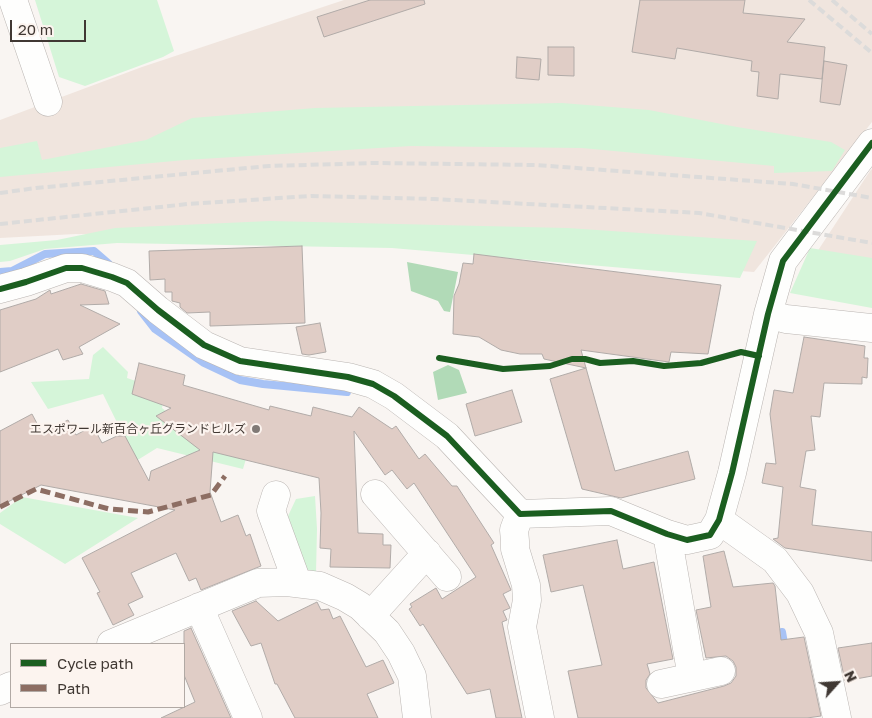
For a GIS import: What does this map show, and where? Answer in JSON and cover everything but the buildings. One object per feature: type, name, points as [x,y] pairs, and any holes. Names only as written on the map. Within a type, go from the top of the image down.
[{"type":"street","points":[[12,0],[48,102]]},
{"type":"street","points":[[0,288],[26,282],[66,268],[91,270],[127,283],[158,310],[204,345],[240,361],[348,377],[373,384],[394,396],[447,436],[520,514],[611,511],[667,534],[687,540],[710,535],[718,520],[746,418],[768,314],[782,261],[872,143]]},
{"type":"street","points":[[768,314],[786,319],[872,328]]},
{"type":"street","points":[[375,494],[447,576]]},
{"type":"street","points":[[276,495],[271,511],[297,582]]},
{"type":"street","points":[[520,514],[514,530],[515,549],[526,586],[527,600],[522,627],[540,718]]},
{"type":"street","points":[[718,520],[775,560],[800,593],[820,634],[837,718]]},
{"type":"street","points":[[667,534],[692,677]]},
{"type":"street","points":[[370,616],[427,554]]},
{"type":"street","points":[[113,643],[258,583],[297,582],[320,586],[345,596],[387,632],[402,653],[412,676],[417,718]]},
{"type":"street","points":[[199,607],[248,718]]},
{"type":"street","points":[[661,684],[721,671]]},
{"type":"shaded area","points":[[344,0],[872,0],[872,122],[754,272],[316,240],[76,234],[0,238],[0,120],[142,67]]},
{"type":"shaded area","points":[[872,169],[872,295],[798,281],[870,171]]},
{"type":"green space","points":[[35,0],[157,0],[174,51],[163,57],[85,86],[59,77]]},
{"type":"green space","points":[[562,103],[649,110],[737,127],[831,142],[845,150],[832,171],[774,173],[774,166],[582,148],[411,146],[185,160],[0,177],[0,148],[37,141],[42,160],[146,140],[192,118],[315,108]]},
{"type":"green space","points":[[270,221],[568,228],[757,241],[740,278],[392,248],[117,243],[45,249],[10,261],[0,262],[0,245],[57,240],[115,228]]},
{"type":"green space","points":[[810,248],[872,258],[872,308],[790,293]]},
{"type":"green space","points":[[407,262],[458,272],[450,312],[444,311],[438,301],[411,291]]},
{"type":"green space","points":[[103,347],[128,372],[127,378],[165,391],[162,408],[206,444],[248,452],[243,469],[157,448],[136,461],[103,394],[48,409],[31,382],[89,379],[93,355]]},
{"type":"green space","points":[[448,365],[459,370],[467,393],[438,400],[433,372]]},
{"type":"green space","points":[[315,496],[317,529],[316,573],[307,572],[288,516],[296,499]]},
{"type":"green space","points":[[22,497],[138,518],[65,564],[0,524],[0,513]]},
{"type":"waterway","points":[[0,272],[12,271],[45,254],[94,251],[109,264]]},
{"type":"waterway","points":[[141,311],[155,329],[204,363],[240,380],[347,392]]},
{"type":"waterway","points":[[782,632],[785,649]]},
{"type":"railway","points":[[809,0],[872,53]]},
{"type":"railway","points":[[832,0],[872,34]]},
{"type":"railway","points":[[0,193],[269,166],[374,163],[536,165],[793,184],[872,198]]},
{"type":"railway","points":[[0,224],[188,204],[311,196],[434,199],[699,213],[872,243]]},
{"type":"marked path","points":[[0,507],[36,489],[109,509],[148,512],[211,495],[225,476]]},
{"type":"cycle path","points":[[0,289],[66,268],[82,268],[112,277],[127,283],[158,310],[204,345],[240,361],[348,377],[373,384],[394,396],[447,436],[520,514],[611,511],[667,534],[687,540],[710,535],[719,520],[732,473],[768,314],[783,261],[872,143]]},
{"type":"cycle path","points":[[439,358],[503,369],[550,366],[572,359],[585,359],[600,363],[633,361],[664,366],[701,363],[741,352],[759,356]]},
{"type":"place","name":"エスポワール新百合ヶ丘グランドヒルズ","points":[[256,429]]}]
